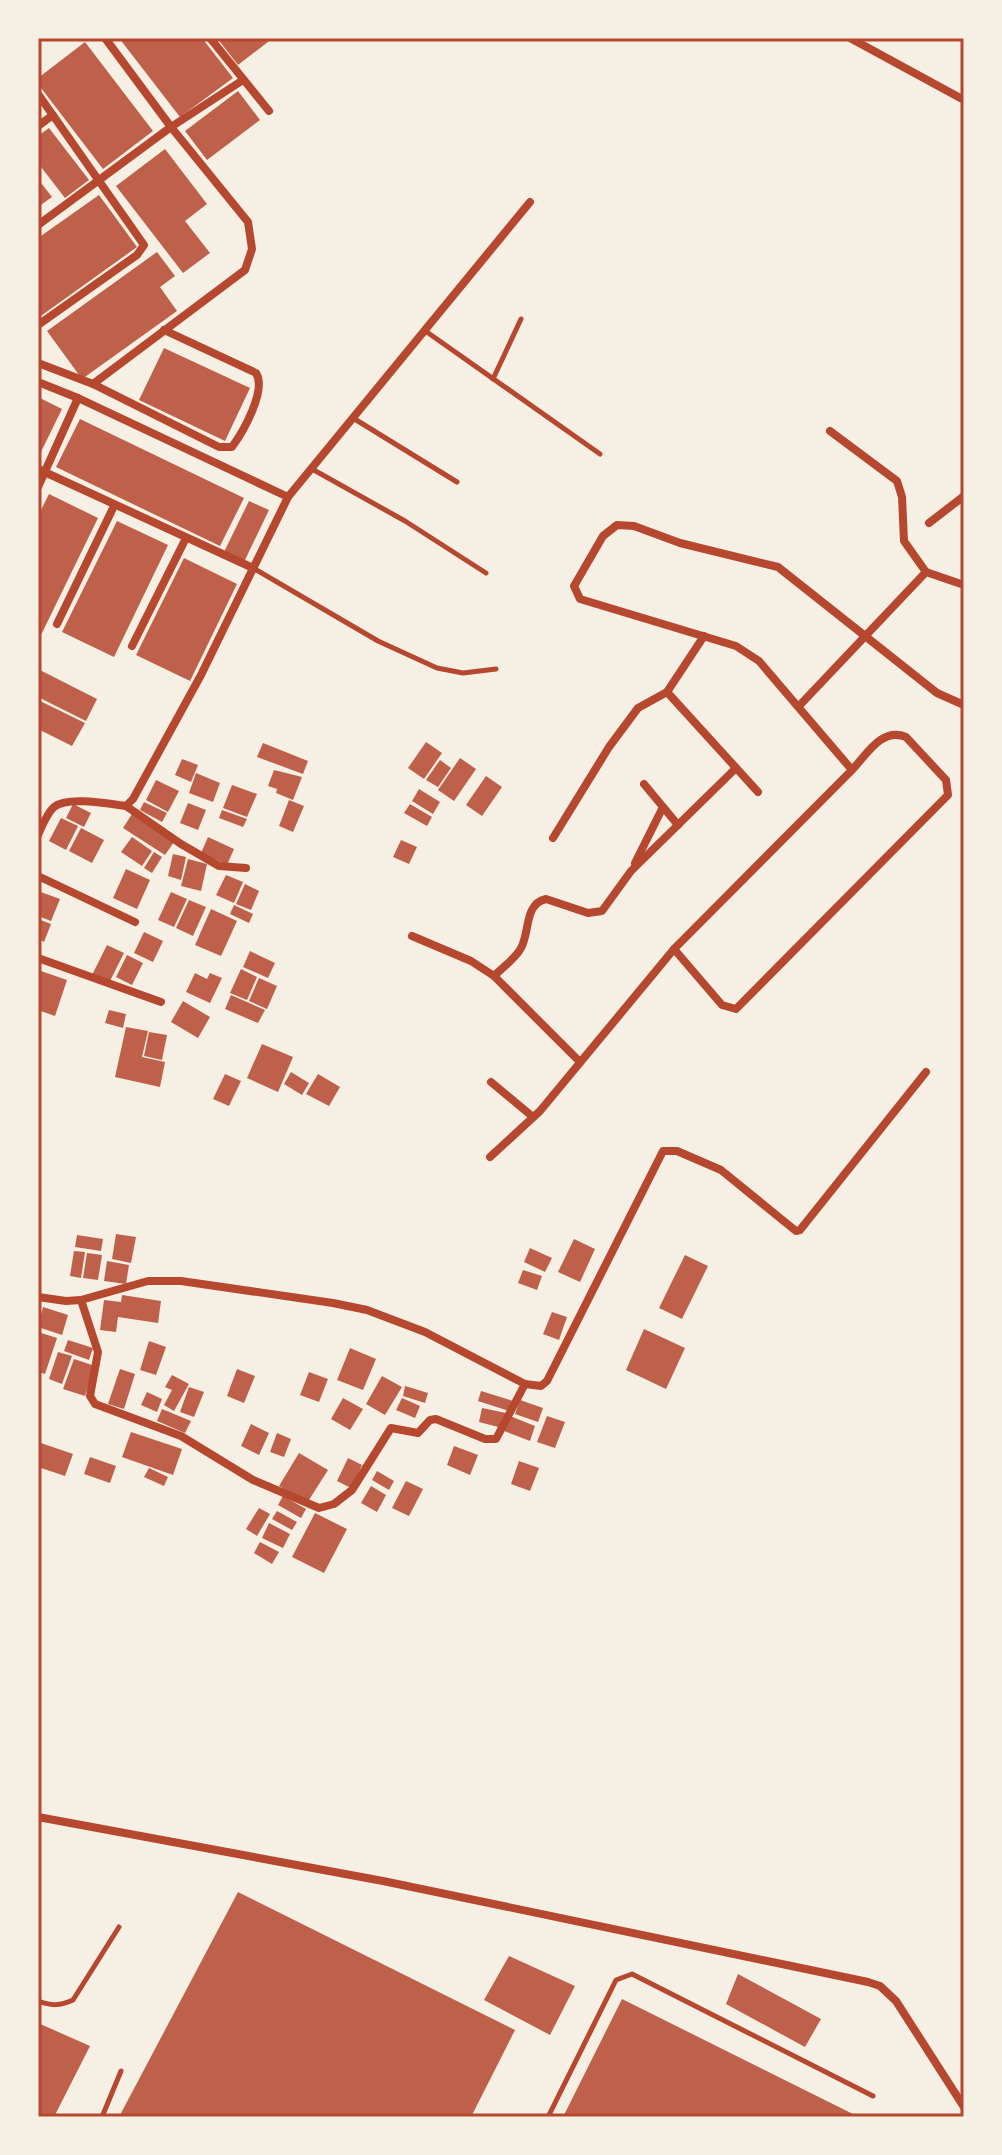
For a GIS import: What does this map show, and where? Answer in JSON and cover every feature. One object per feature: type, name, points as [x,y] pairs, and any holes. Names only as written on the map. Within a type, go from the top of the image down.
[{"type":"street","points":[[93,384],[245,270],[252,249],[248,222],[171,127],[105,38]]},
{"type":"street","points":[[210,38],[269,111]]},
{"type":"street","points":[[850,38],[964,100]]},
{"type":"street","points":[[38,225],[171,127],[243,80]]},
{"type":"street","points":[[38,94],[141,240],[143,249],[38,325]]},
{"type":"street","points":[[38,126],[53,115]]},
{"type":"street","points":[[126,806],[139,790],[201,675],[288,497],[530,202]]},
{"type":"street","points":[[38,363],[93,384],[219,447],[232,447],[259,393],[260,380],[256,373],[164,330]]},
{"type":"street","points":[[38,382],[288,497]]},
{"type":"street","points":[[38,487],[42,471],[78,398]]},
{"type":"street","points":[[830,431],[897,481],[902,497],[904,541],[926,572],[964,585]]},
{"type":"street","points":[[42,471],[253,568]]},
{"type":"street","points":[[929,523],[964,496]]},
{"type":"street","points":[[57,624],[114,506]]},
{"type":"street","points":[[852,770],[759,661],[736,646],[580,599],[574,592],[574,586],[603,536],[617,525],[634,526],[680,543],[778,567],[937,693],[963,703]]},
{"type":"street","points":[[132,646],[186,538]]},
{"type":"street","points":[[799,706],[926,572]]},
{"type":"street","points":[[553,838],[609,747],[638,708],[667,692],[704,636]]},
{"type":"street","points":[[667,692],[758,792]]},
{"type":"street","points":[[490,1157],[533,1117],[674,949],[881,739],[897,733],[906,737],[946,780],[948,795],[736,1009],[722,1005],[674,949]]},
{"type":"street","points":[[631,871],[736,768]]},
{"type":"street","points":[[644,784],[678,825]]},
{"type":"street","points":[[38,835],[51,809],[60,803],[76,801],[126,806],[219,866],[246,868]]},
{"type":"street","points":[[494,976],[521,949],[533,907],[540,900],[546,899],[588,913],[602,911],[631,871],[663,807]]},
{"type":"street","points":[[38,876],[135,922]]},
{"type":"street","points":[[412,936],[471,961],[494,976],[580,1062]]},
{"type":"street","points":[[38,958],[161,1002]]},
{"type":"street","points":[[38,1297],[81,1300],[148,1281],[181,1281],[348,1305],[425,1332],[535,1387],[547,1381],[663,1151],[677,1151],[721,1170],[792,1230],[800,1230],[926,1072]]},
{"type":"street","points":[[491,1082],[533,1117]]},
{"type":"street","points":[[81,1300],[98,1352],[90,1396],[95,1404],[181,1436],[253,1480],[319,1508],[334,1504],[352,1490],[391,1428],[418,1433],[430,1420],[436,1419],[485,1439],[496,1439],[525,1384]]},
{"type":"street","points":[[38,1817],[383,1881],[868,1982],[880,1986],[896,2001],[964,2107]]},
{"type":"lane","points":[[493,379],[521,319]]},
{"type":"lane","points":[[424,330],[600,454]]},
{"type":"lane","points":[[352,417],[457,482]]},
{"type":"lane","points":[[310,468],[405,521],[486,573]]},
{"type":"lane","points":[[253,568],[378,641],[437,668],[463,673],[496,669]]},
{"type":"lane","points":[[38,2001],[62,2005],[73,2000],[119,1927]]},
{"type":"lane","points":[[548,2117],[616,1980],[632,1974],[873,2096]]},
{"type":"lane","points":[[102,2117],[121,2071]]},
{"type":"building","points":[[119,38],[202,38],[233,78],[180,117]]},
{"type":"building","points":[[217,38],[273,38],[238,65]]},
{"type":"building","points":[[85,42],[153,131],[103,169],[38,84],[38,78]]},
{"type":"building","points":[[238,91],[260,120],[207,160],[185,131]]},
{"type":"building","points":[[49,128],[89,180],[65,198],[38,163],[38,136]]},
{"type":"building","points":[[165,149],[207,204],[185,221],[210,253],[183,273],[116,186]]},
{"type":"building","points":[[38,179],[52,197],[38,207]]},
{"type":"building","points":[[99,195],[137,247],[38,318],[38,238]]},
{"type":"building","points":[[157,252],[175,276],[160,287],[177,311],[82,379],[47,331]]},
{"type":"building","points":[[164,348],[250,388],[225,441],[139,400]]},
{"type":"building","points":[[38,397],[62,409],[38,458]]},
{"type":"building","points":[[80,419],[244,498],[220,546],[56,467]]},
{"type":"building","points":[[49,494],[98,518],[41,635],[38,634],[38,516]]},
{"type":"building","points":[[249,501],[269,510],[244,562],[224,552]]},
{"type":"building","points":[[117,521],[168,545],[114,657],[62,632]]},
{"type":"building","points":[[184,558],[237,584],[190,681],[136,655]]},
{"type":"building","points":[[38,669],[97,699],[86,721],[38,697]]},
{"type":"building","points":[[38,700],[85,723],[72,746],[38,729]]},
{"type":"building","points":[[426,742],[442,753],[424,779],[408,768]]},
{"type":"building","points":[[263,743],[308,761],[303,774],[257,757]]},
{"type":"building","points":[[460,758],[476,769],[454,801],[438,790]]},
{"type":"building","points":[[182,759],[198,765],[191,782],[175,775]]},
{"type":"building","points":[[440,760],[451,768],[438,787],[426,780]]},
{"type":"building","points":[[274,770],[302,777],[293,800],[268,786]]},
{"type":"building","points":[[196,773],[220,783],[213,802],[189,793]]},
{"type":"building","points":[[486,776],[502,787],[482,816],[466,805]]},
{"type":"building","points":[[156,780],[179,791],[168,812],[146,800]]},
{"type":"building","points":[[232,785],[257,794],[247,817],[223,808]]},
{"type":"building","points":[[419,789],[440,802],[433,814],[412,801]]},
{"type":"building","points":[[289,800],[304,806],[293,832],[279,826]]},
{"type":"building","points":[[144,802],[167,813],[162,822],[140,810]]},
{"type":"building","points":[[188,803],[206,810],[198,830],[180,823]]},
{"type":"building","points":[[73,804],[91,813],[84,827],[66,818]]},
{"type":"building","points":[[410,804],[432,817],[427,826],[404,813]]},
{"type":"building","points":[[222,810],[247,819],[243,827],[219,818]]},
{"type":"building","points":[[132,814],[174,842],[165,855],[123,828]]},
{"type":"building","points":[[61,818],[78,826],[66,850],[49,841]]},
{"type":"building","points":[[81,828],[104,840],[92,863],[69,851]]},
{"type":"building","points":[[132,837],[152,851],[142,866],[121,852]]},
{"type":"building","points":[[208,837],[234,849],[227,865],[201,853]]},
{"type":"building","points":[[401,840],[417,847],[409,864],[393,857]]},
{"type":"building","points":[[154,852],[162,857],[152,873],[144,868]]},
{"type":"building","points":[[173,854],[186,857],[181,880],[168,876]]},
{"type":"building","points":[[188,859],[207,864],[201,891],[181,886]]},
{"type":"building","points":[[126,869],[150,880],[137,909],[113,898]]},
{"type":"building","points":[[226,875],[243,882],[234,903],[216,895]]},
{"type":"building","points":[[245,884],[259,891],[251,910],[236,904]]},
{"type":"building","points":[[38,891],[60,899],[51,921],[38,916]]},
{"type":"building","points":[[171,892],[187,899],[174,927],[158,920]]},
{"type":"building","points":[[189,900],[206,907],[193,936],[176,928]]},
{"type":"building","points":[[234,905],[253,914],[249,923],[230,914]]},
{"type":"building","points":[[211,909],[237,921],[221,956],[195,945]]},
{"type":"building","points":[[38,919],[51,924],[44,942],[38,939]]},
{"type":"building","points":[[144,932],[163,941],[153,962],[134,953]]},
{"type":"building","points":[[107,945],[124,953],[109,983],[92,975]]},
{"type":"building","points":[[250,951],[275,963],[268,978],[243,967]]},
{"type":"building","points":[[127,955],[143,963],[132,985],[116,977]]},
{"type":"building","points":[[241,969],[257,977],[247,1000],[230,993]]},
{"type":"building","points":[[38,970],[67,980],[55,1016],[38,1010]]},
{"type":"building","points":[[195,973],[207,979],[210,973],[222,978],[210,1003],[186,992]]},
{"type":"building","points":[[259,978],[277,986],[267,1009],[249,1001]]},
{"type":"building","points":[[231,995],[265,1010],[258,1023],[225,1009]]},
{"type":"building","points":[[183,1001],[210,1017],[198,1038],[171,1022]]},
{"type":"building","points":[[109,1010],[126,1014],[123,1028],[105,1023]]},
{"type":"building","points":[[126,1027],[148,1031],[142,1057],[165,1062],[160,1087],[115,1077]]},
{"type":"building","points":[[149,1032],[167,1035],[162,1060],[144,1056]]},
{"type":"building","points":[[262,1044],[293,1057],[278,1092],[247,1078]]},
{"type":"building","points":[[291,1072],[309,1083],[302,1095],[284,1084]]},
{"type":"building","points":[[225,1074],[241,1081],[229,1106],[213,1099]]},
{"type":"building","points":[[318,1074],[340,1087],[329,1106],[306,1094]]},
{"type":"building","points":[[116,1234],[136,1237],[131,1263],[112,1259]]},
{"type":"building","points":[[77,1235],[103,1239],[101,1251],[75,1247]]},
{"type":"building","points":[[574,1239],[595,1249],[580,1282],[558,1272]]},
{"type":"building","points":[[530,1248],[552,1258],[545,1272],[524,1262]]},
{"type":"building","points":[[74,1251],[85,1252],[81,1278],[70,1276]]},
{"type":"building","points":[[87,1253],[102,1255],[98,1280],[83,1278]]},
{"type":"building","points":[[685,1255],[708,1266],[682,1319],[659,1308]]},
{"type":"building","points":[[107,1261],[129,1265],[126,1284],[104,1281]]},
{"type":"building","points":[[523,1270],[542,1276],[537,1290],[518,1283]]},
{"type":"building","points":[[122,1295],[161,1301],[158,1323],[118,1317],[116,1332],[100,1330],[104,1300],[121,1302]]},
{"type":"building","points":[[43,1307],[68,1315],[62,1335],[38,1327]]},
{"type":"building","points":[[552,1312],[567,1317],[559,1340],[543,1334]]},
{"type":"building","points":[[644,1329],[685,1348],[666,1389],[626,1370]]},
{"type":"building","points":[[38,1332],[57,1338],[45,1374],[38,1372]]},
{"type":"building","points":[[68,1340],[93,1348],[89,1360],[64,1351]]},
{"type":"building","points":[[149,1341],[166,1347],[156,1375],[140,1370]]},
{"type":"building","points":[[350,1348],[376,1359],[363,1390],[337,1380]]},
{"type":"building","points":[[58,1352],[72,1356],[62,1384],[49,1379]]},
{"type":"building","points":[[74,1359],[95,1366],[85,1396],[63,1389]]},
{"type":"building","points":[[120,1369],[135,1374],[124,1409],[108,1404]]},
{"type":"building","points":[[237,1369],[255,1376],[244,1403],[227,1396]]},
{"type":"building","points":[[309,1372],[328,1379],[319,1402],[300,1395]]},
{"type":"building","points":[[172,1375],[189,1384],[174,1411],[164,1405],[172,1390],[165,1387]]},
{"type":"building","points":[[382,1376],[402,1387],[385,1415],[366,1404]]},
{"type":"building","points":[[405,1386],[428,1393],[425,1403],[403,1396]]},
{"type":"building","points":[[189,1387],[204,1392],[194,1417],[180,1412]]},
{"type":"building","points":[[481,1391],[513,1401],[509,1411],[478,1401]]},
{"type":"building","points":[[147,1392],[162,1399],[157,1412],[141,1405]]},
{"type":"building","points":[[343,1398],[363,1409],[350,1430],[331,1419]]},
{"type":"building","points":[[402,1398],[420,1406],[415,1418],[396,1410]]},
{"type":"building","points":[[520,1400],[543,1408],[538,1422],[515,1414]]},
{"type":"building","points":[[482,1408],[506,1413],[502,1428],[479,1422]]},
{"type":"building","points":[[162,1409],[191,1421],[185,1433],[157,1421]]},
{"type":"building","points":[[510,1416],[535,1426],[530,1441],[504,1431]]},
{"type":"building","points":[[547,1416],[565,1422],[555,1448],[537,1442]]},
{"type":"building","points":[[251,1424],[269,1433],[259,1455],[241,1446]]},
{"type":"building","points":[[131,1432],[182,1449],[173,1475],[122,1457]]},
{"type":"building","points":[[277,1433],[291,1439],[284,1457],[270,1452]]},
{"type":"building","points":[[38,1442],[73,1454],[65,1476],[38,1467]]},
{"type":"building","points":[[454,1446],[478,1455],[470,1475],[447,1465]]},
{"type":"building","points":[[299,1453],[328,1470],[307,1503],[279,1486]]},
{"type":"building","points":[[90,1457],[116,1466],[110,1483],[84,1474]]},
{"type":"building","points":[[348,1458],[362,1465],[351,1488],[337,1481]]},
{"type":"building","points":[[519,1461],[539,1468],[530,1491],[511,1484]]},
{"type":"building","points":[[149,1468],[168,1477],[164,1486],[144,1477]]},
{"type":"building","points":[[377,1471],[394,1481],[389,1490],[372,1480]]},
{"type":"building","points":[[406,1481],[423,1489],[409,1516],[392,1508]]},
{"type":"building","points":[[371,1486],[386,1495],[377,1512],[361,1503]]},
{"type":"building","points":[[283,1496],[306,1509],[301,1518],[278,1505]]},
{"type":"building","points":[[259,1508],[270,1514],[257,1536],[246,1529]]},
{"type":"building","points":[[277,1511],[297,1522],[292,1530],[272,1519]]},
{"type":"building","points":[[315,1513],[347,1529],[324,1573],[292,1557]]},
{"type":"building","points":[[269,1523],[290,1534],[283,1548],[262,1538]]},
{"type":"building","points":[[260,1542],[279,1552],[272,1564],[254,1553]]},
{"type":"building","points":[[238,1892],[515,2030],[471,2117],[119,2117]]},
{"type":"building","points":[[509,1956],[575,1986],[550,2035],[484,2000]]},
{"type":"building","points":[[738,1974],[821,2019],[805,2047],[726,2004]]},
{"type":"building","points":[[622,1999],[859,2117],[563,2117]]},
{"type":"building","points":[[38,2023],[90,2046],[54,2117],[38,2117]]}]
